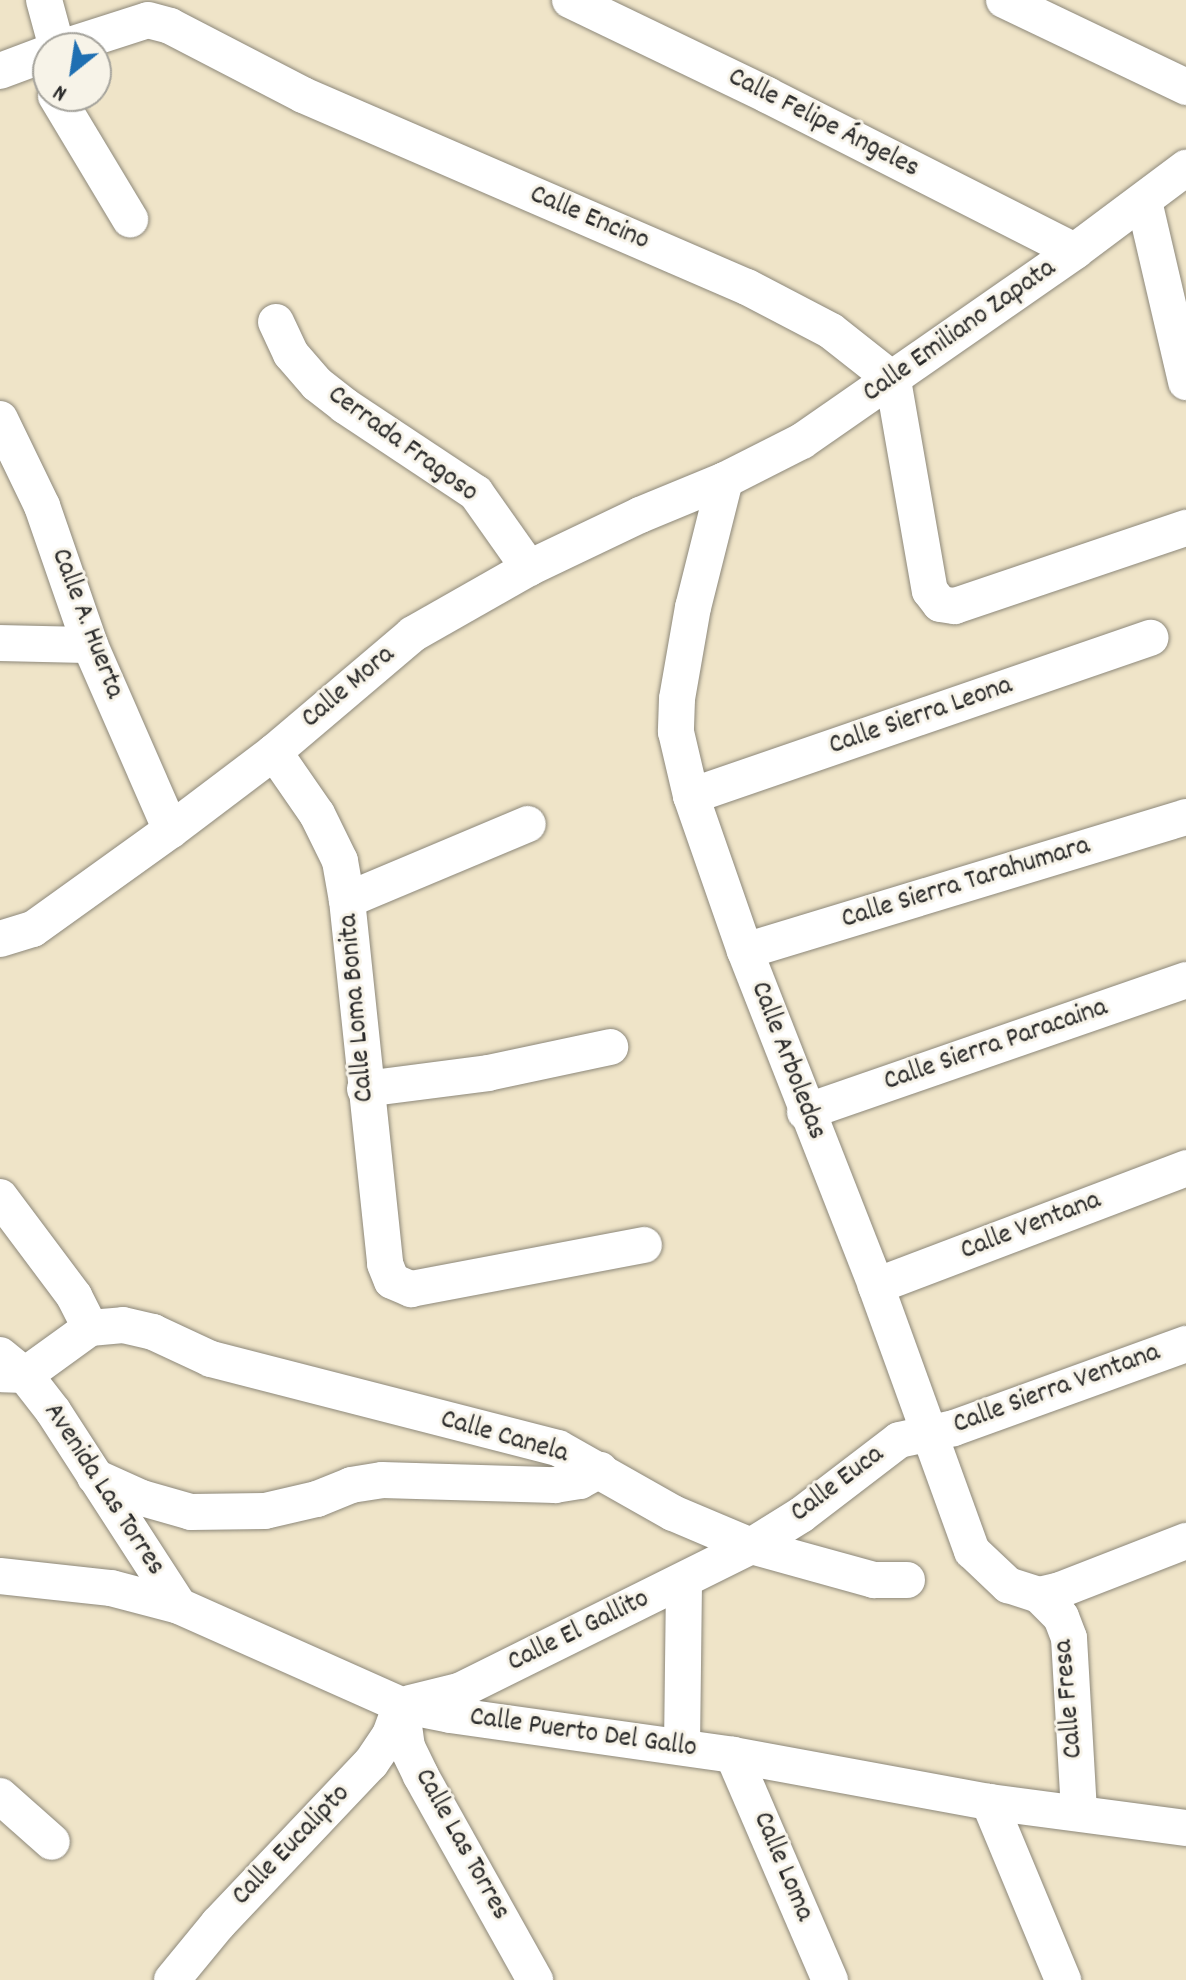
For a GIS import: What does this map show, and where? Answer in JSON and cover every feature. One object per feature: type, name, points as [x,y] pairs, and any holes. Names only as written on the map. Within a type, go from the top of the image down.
[{"type":"street","points":[[44,0],[47,32]]},
{"type":"street","name":"Calle Felipe Ángeles","points":[[570,0],[767,95],[1075,251]]},
{"type":"street","points":[[1004,0],[1186,87]]},
{"type":"street","name":"Calle Encino","points":[[112,34],[148,20],[170,26],[303,95],[747,287],[831,331],[893,380]]},
{"type":"street","name":"Calle Encino","points":[[0,71],[32,63]]},
{"type":"street","points":[[66,112],[130,219]]},
{"type":"street","name":"Calle Emiliano Zapata","points":[[725,480],[802,441],[893,380],[1186,168]]},
{"type":"street","points":[[1144,201],[1186,382]]},
{"type":"street","name":"Cerrada Fragoso","points":[[276,322],[291,354],[317,384],[476,493],[529,568]]},
{"type":"street","points":[[893,380],[930,591],[940,604],[955,606],[1186,528]]},
{"type":"street","name":"Calle A. Huerta","points":[[0,419],[42,506],[90,645],[171,830]]},
{"type":"street","name":"Calle Mora","points":[[0,939],[33,929],[171,830],[274,752],[413,634],[529,568],[725,480]]},
{"type":"street","name":"Calle Arboledas","points":[[725,480],[693,607],[677,699],[676,732],[691,796],[745,951],[805,1112],[876,1286],[972,1551],[1008,1585],[1039,1595]]},
{"type":"street","name":"Calle Sierra Leona","points":[[691,796],[1151,638]]},
{"type":"street","points":[[0,643],[90,645]]},
{"type":"street","name":"Calle Loma Bonita","points":[[274,752],[317,814],[340,861],[347,900],[385,1264],[392,1281],[411,1289],[644,1245]]},
{"type":"street","name":"Calle Sierra Tarahumara","points":[[745,951],[1186,817]]},
{"type":"street","points":[[347,900],[528,824]]},
{"type":"street","name":"Calle Sierra Paracaina","points":[[805,1112],[1186,980]]},
{"type":"street","points":[[365,1089],[488,1073],[610,1047]]},
{"type":"street","name":"Calle Ventana","points":[[876,1286],[1186,1168]]},
{"type":"street","points":[[0,1197],[74,1296],[90,1328]]},
{"type":"street","name":"Calle Canela","points":[[90,1328],[123,1325],[153,1332],[211,1359],[558,1448],[673,1513],[751,1546],[874,1580],[907,1580]]},
{"type":"street","name":"Avenida Las Torres","points":[[90,1328],[8,1368],[53,1411],[179,1606]]},
{"type":"street","name":"Calle Sierra Ventana","points":[[928,1435],[1186,1344]]},
{"type":"street","name":"Calle Euca","points":[[751,1546],[849,1480],[887,1447],[899,1440],[928,1435]]},
{"type":"street","points":[[95,1477],[142,1498],[191,1512],[265,1511],[317,1499],[351,1485],[382,1480],[555,1485],[580,1481],[600,1470]]},
{"type":"street","points":[[1039,1595],[1060,1590],[1186,1541]]},
{"type":"street","name":"Calle El Gallito","points":[[401,1705],[459,1691],[751,1546]]},
{"type":"street","name":"Calle Puerto Del Gallo","points":[[0,1576],[111,1588],[179,1606],[401,1705],[450,1715],[733,1755],[989,1802],[1186,1828]]},
{"type":"street","points":[[682,1747],[684,1581]]},
{"type":"street","name":"Calle Fresa","points":[[1039,1595],[1061,1617],[1069,1638],[1079,1812]]},
{"type":"street","name":"Calle Eucalipto","points":[[172,1980],[218,1924],[371,1763],[390,1735],[401,1705]]},
{"type":"street","name":"Calle Las Torres","points":[[401,1705],[407,1747],[421,1776],[535,1980]]},
{"type":"street","name":"Calle Loma","points":[[733,1755],[830,1980]]},
{"type":"street","points":[[0,1796],[52,1842]]},
{"type":"street","points":[[989,1802],[1063,1980]]}]
